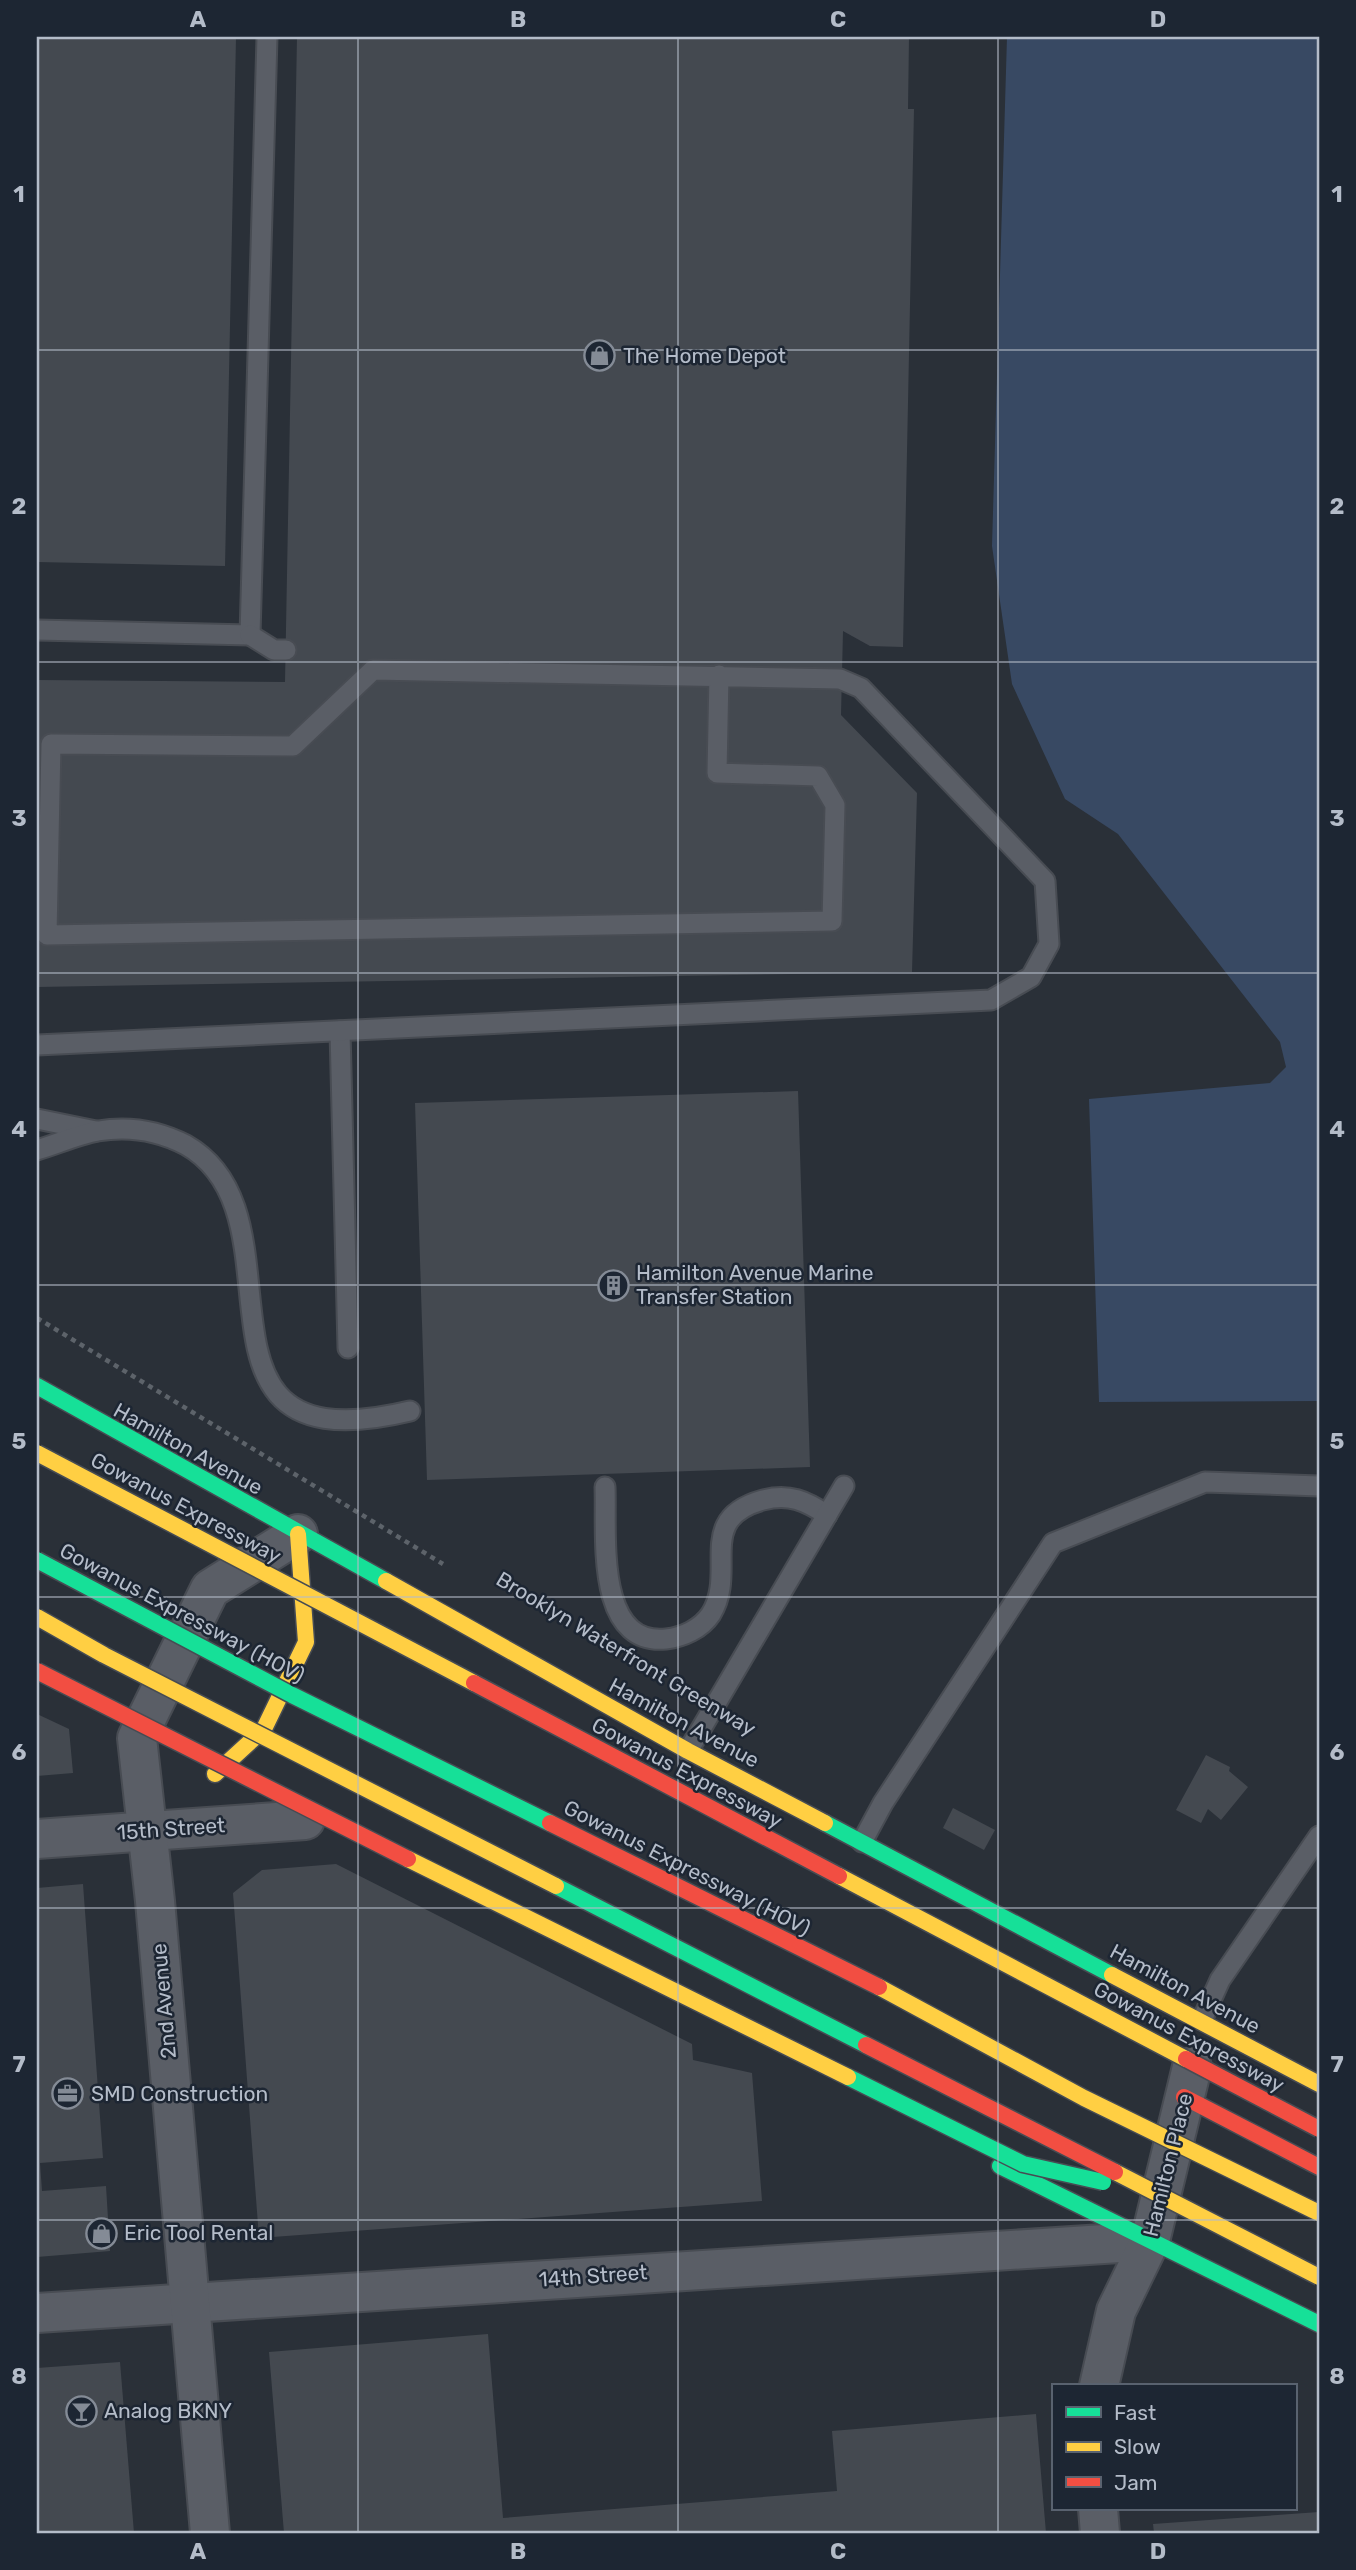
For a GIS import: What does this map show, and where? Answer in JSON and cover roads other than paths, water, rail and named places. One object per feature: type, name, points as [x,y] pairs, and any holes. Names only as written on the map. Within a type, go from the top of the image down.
[{"type":"main road","name":"Hamilton Avenue","points":[[37,1386],[688,1751],[1319,2084]]},
{"type":"main road","name":"Gowanus Expressway","points":[[37,1453],[1319,2129]]},
{"type":"main road","points":[[215,1774],[264,1729],[306,1642],[298,1534]]},
{"type":"main road","name":"Gowanus Expressway (HOV)","points":[[37,1560],[292,1695],[864,1980],[1084,2098],[1319,2213]]},
{"type":"main road","points":[[37,1617],[104,1655],[1319,2277]]},
{"type":"main road","points":[[37,1671],[139,1725],[1023,2164],[1153,2193]]},
{"type":"main road","points":[[37,1685],[137,1738],[215,1774],[1319,2324]]},
{"type":"main road","points":[[1184,2097],[1319,2167]]},
{"type":"street","points":[[137,1738],[210,1589],[298,1534]]},
{"type":"street","name":"2nd Avenue","points":[[137,1738],[148,1830],[210,2533]]},
{"type":"street","name":"15th Street","points":[[37,1839],[305,1820]]},
{"type":"street","name":"Hamilton Place","points":[[1099,2384],[1116,2311],[1150,2241],[1202,2020]]},
{"type":"street","name":"14th Street","points":[[37,2313],[1150,2241]]},
{"type":"street","points":[[1098,2510],[1100,2533]]},
{"type":"lane","points":[[250,635],[267,37]]},
{"type":"lane","points":[[37,630],[250,635],[274,650],[286,650]]},
{"type":"lane","points":[[37,1045],[991,1000],[1031,977],[1049,944],[1045,881],[861,688],[840,678],[719,675],[373,670],[293,746],[51,744],[47,934],[832,921],[835,805],[818,776],[717,774],[719,675]]},
{"type":"lane","points":[[340,1031],[348,1348]]},
{"type":"lane","points":[[37,1118],[97,1131]]},
{"type":"lane","points":[[37,1150],[97,1131],[137,1129],[171,1137],[200,1154],[223,1180],[236,1207],[242,1231],[253,1337],[268,1380],[284,1399],[306,1412],[330,1420],[357,1421],[411,1411]]},
{"type":"lane","points":[[862,1842],[883,1802],[1052,1544],[1205,1482],[1319,1486]]},
{"type":"lane","points":[[688,1751],[844,1486]]},
{"type":"lane","points":[[605,1487],[612,1601],[628,1627],[640,1636],[657,1640],[690,1633],[710,1615],[722,1579],[720,1539],[725,1524],[738,1510],[770,1498],[789,1497],[807,1501],[827,1515]]},
{"type":"lane","points":[[1202,2020],[1220,1980],[1319,1836]]},
{"type":"water","points":[[1007,37],[1319,37],[1319,1401],[1099,1402],[1089,1099],[1270,1083],[1286,1067],[1280,1042],[1118,834],[1065,799],[1012,684],[992,546]]},
{"type":"place","name":"The Home Depot","points":[[600,356]]},
{"type":"place","name":"Hamilton Avenue Marine Transfer Station","points":[[613,1285]]},
{"type":"place","name":"SMD Construction","points":[[68,2094]]},
{"type":"place","name":"Eric Tool Rental","points":[[101,2233]]},
{"type":"place","name":"Analog BKNY","points":[[81,2411]]}]
